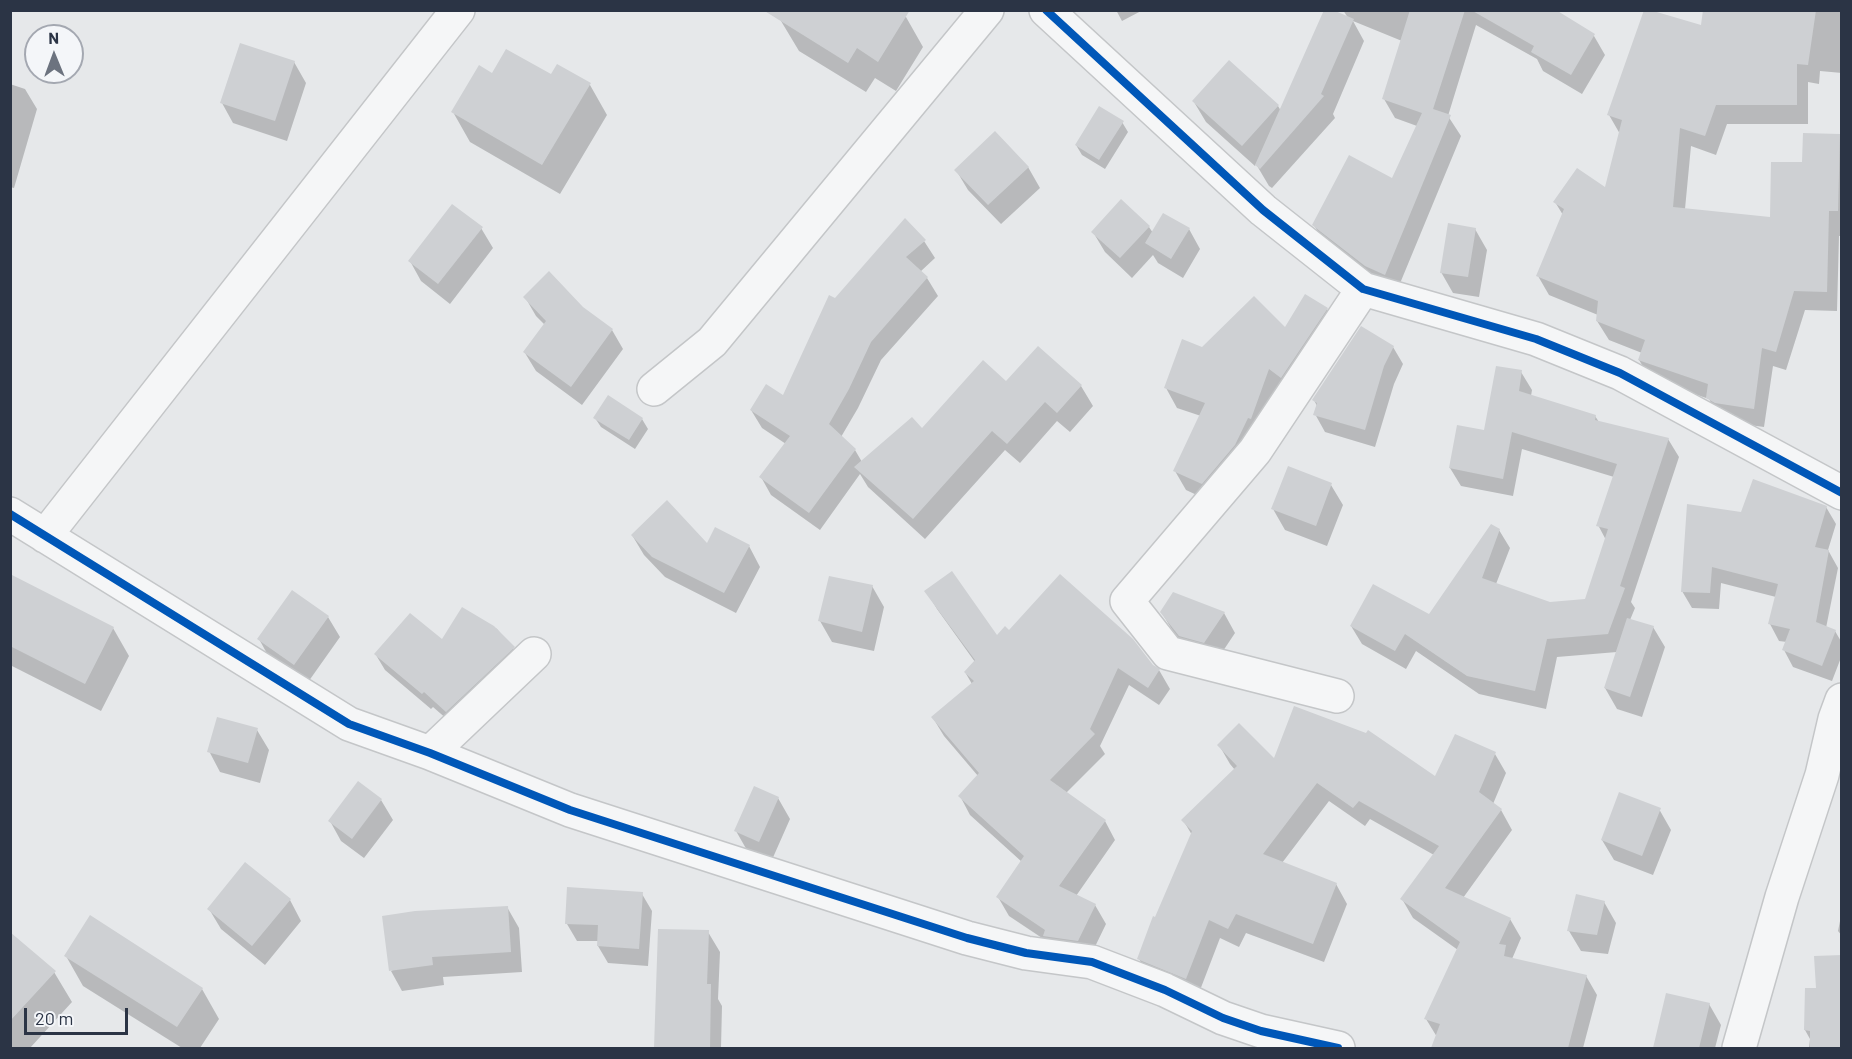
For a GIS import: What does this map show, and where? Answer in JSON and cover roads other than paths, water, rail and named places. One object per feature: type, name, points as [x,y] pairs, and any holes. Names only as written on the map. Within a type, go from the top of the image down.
[{"type":"street","points":[[45,536],[458,10]]},
{"type":"street","points":[[654,389],[712,342],[987,10]]},
{"type":"street","points":[[1046,10],[1263,210],[1363,289],[1536,339],[1620,373],[1842,493]]},
{"type":"street","points":[[1337,696],[1168,652],[1127,601],[1255,450],[1363,289]]},
{"type":"street","points":[[10,514],[349,724],[430,753],[581,814],[967,938],[1026,953],[1092,962],[1165,990],[1223,1018],[1261,1031],[1338,1048]]},
{"type":"street","points":[[430,753],[534,654]]},
{"type":"street","points":[[1739,1048],[1782,897],[1822,775],[1835,718],[1842,700]]}]
